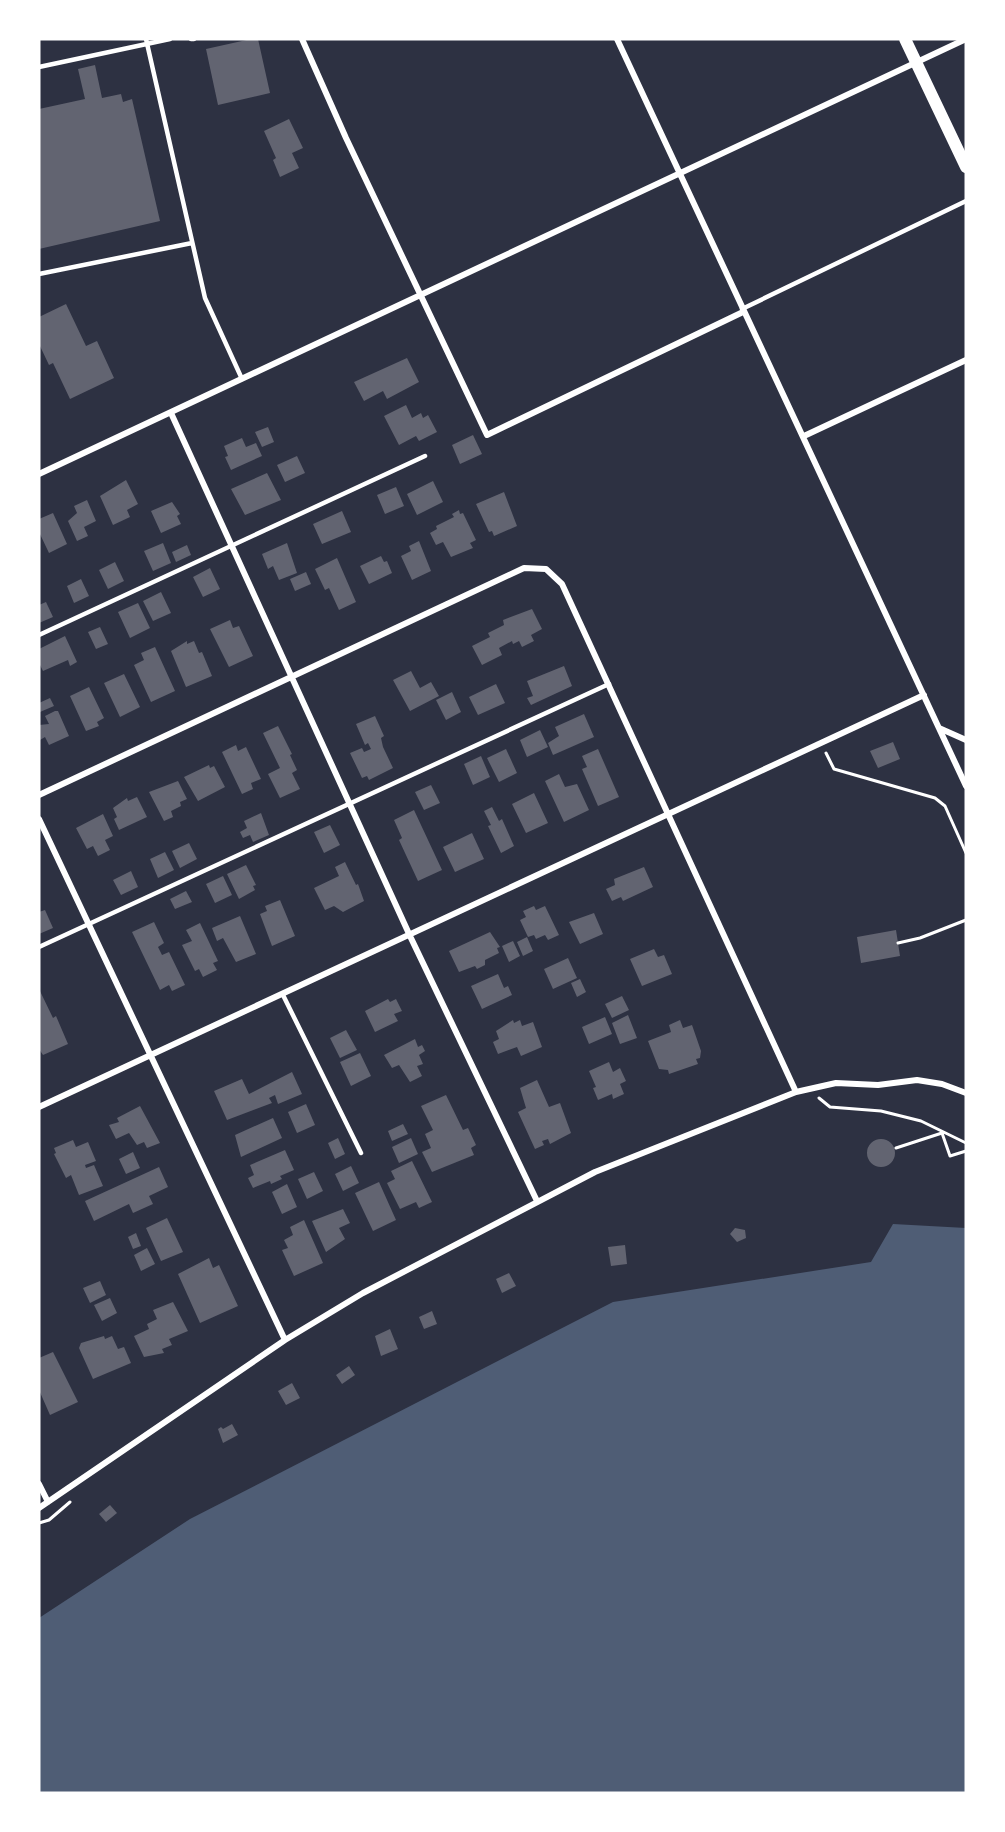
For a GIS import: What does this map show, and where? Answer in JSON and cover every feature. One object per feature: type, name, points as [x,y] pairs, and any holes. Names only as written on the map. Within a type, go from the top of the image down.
[{"type":"main road","points":[[905,39],[966,166]]},
{"type":"street","points":[[302,39],[487,435],[742,310]]},
{"type":"street","points":[[617,39],[966,786]]},
{"type":"street","points":[[39,474],[966,39]]},
{"type":"street","points":[[804,436],[966,360]]},
{"type":"street","points":[[171,413],[229,546],[292,678],[348,804],[537,1201]]},
{"type":"street","points":[[39,795],[524,568],[546,569],[562,584],[796,1092]]},
{"type":"street","points":[[39,1107],[924,695]]},
{"type":"street","points":[[938,728],[966,740]]},
{"type":"street","points":[[39,819],[285,1340]]},
{"type":"street","points":[[39,1508],[285,1340],[363,1293],[595,1172],[796,1092],[836,1083],[878,1085],[917,1080],[942,1084],[966,1093]]},
{"type":"street","points":[[39,1484],[48,1502]]},
{"type":"lane","points":[[39,67],[146,41],[170,39]]},
{"type":"lane","points":[[146,41],[205,298],[242,379]]},
{"type":"lane","points":[[742,310],[966,201]]},
{"type":"lane","points":[[39,274],[192,243]]},
{"type":"lane","points":[[39,635],[425,456]]},
{"type":"lane","points":[[39,947],[609,684]]},
{"type":"lane","points":[[283,995],[361,1153]]},
{"type":"path","points":[[821,743],[834,769],[935,798],[945,806],[966,853]]},
{"type":"path","points":[[898,943],[920,938],[966,920]]},
{"type":"path","points":[[809,1100],[827,1095]]},
{"type":"path","points":[[818,1097],[830,1107],[867,1109],[921,1121],[966,1143]]},
{"type":"path","points":[[896,1148],[942,1133]]},
{"type":"path","points":[[942,1133],[950,1156],[966,1151]]},
{"type":"path","points":[[39,1524],[63,1510],[71,1501]]},
{"type":"water","points":[[893,1224],[966,1228],[966,1793],[39,1793],[39,1618],[190,1519],[613,1302],[871,1262]]},
{"type":"building","points":[[258,39],[270,93],[218,105],[206,49]]},
{"type":"building","points":[[95,65],[102,98],[121,94],[123,102],[132,99],[160,221],[39,249],[39,109],[85,99],[78,69]]},
{"type":"building","points":[[289,119],[303,148],[292,153],[299,168],[280,177],[273,160],[276,158],[264,131]]},
{"type":"building","points":[[66,304],[86,346],[97,341],[114,378],[70,399],[53,363],[49,365],[39,344],[39,317]]},
{"type":"building","points":[[407,358],[419,382],[387,399],[383,391],[364,401],[354,382]]},
{"type":"building","points":[[406,405],[412,418],[421,413],[423,418],[428,415],[437,432],[419,441],[416,436],[399,445],[384,416]]},
{"type":"building","points":[[268,427],[274,442],[262,447],[255,432]]},
{"type":"building","points":[[473,435],[482,454],[460,464],[452,445]]},
{"type":"building","points":[[242,438],[246,447],[256,443],[262,456],[231,470],[225,457],[228,456],[224,446]]},
{"type":"building","points":[[297,456],[305,473],[285,482],[277,465]]},
{"type":"building","points":[[267,473],[281,500],[245,515],[231,489]]},
{"type":"building","points":[[126,480],[138,504],[127,510],[130,517],[113,525],[100,496]]},
{"type":"building","points":[[433,481],[443,502],[417,515],[407,494]]},
{"type":"building","points":[[396,487],[404,506],[385,514],[377,495]]},
{"type":"building","points":[[504,492],[517,526],[494,536],[492,531],[489,532],[476,504]]},
{"type":"building","points":[[87,500],[96,521],[84,527],[88,536],[77,541],[68,521],[77,513],[74,506]]},
{"type":"building","points":[[172,502],[180,514],[177,516],[181,524],[161,533],[151,511]]},
{"type":"building","points":[[459,510],[460,514],[463,513],[476,540],[470,543],[473,548],[451,557],[443,542],[436,545],[430,533],[437,529],[436,526],[454,517],[452,514]]},
{"type":"building","points":[[342,511],[351,532],[322,544],[313,524]]},
{"type":"building","points":[[53,513],[67,544],[49,553],[39,532],[39,519]]},
{"type":"building","points":[[419,541],[431,571],[412,580],[401,556],[411,551],[409,546]]},
{"type":"building","points":[[163,543],[171,563],[153,571],[144,551]]},
{"type":"building","points":[[287,543],[297,573],[279,580],[273,566],[268,569],[262,554]]},
{"type":"building","points":[[187,545],[191,555],[176,562],[172,552]]},
{"type":"building","points":[[381,556],[384,562],[387,561],[392,573],[369,584],[360,566]]},
{"type":"building","points":[[337,558],[356,602],[339,610],[329,588],[325,590],[315,569]]},
{"type":"building","points":[[115,562],[124,581],[108,589],[99,570]]},
{"type":"building","points":[[210,568],[220,589],[203,597],[193,577]]},
{"type":"building","points":[[306,572],[311,584],[295,591],[290,579]]},
{"type":"building","points":[[81,579],[89,596],[74,603],[67,586]]},
{"type":"building","points":[[161,592],[171,613],[153,621],[143,601]]},
{"type":"building","points":[[46,602],[53,617],[39,623],[39,605]]},
{"type":"building","points":[[138,603],[150,628],[130,638],[118,612]]},
{"type":"building","points":[[532,609],[542,629],[531,635],[534,641],[522,647],[519,641],[513,644],[512,641],[499,648],[502,655],[482,665],[472,646],[490,637],[488,633],[504,625],[503,620]]},
{"type":"building","points":[[230,620],[233,628],[239,626],[253,656],[229,667],[210,629]]},
{"type":"building","points":[[100,627],[108,644],[96,649],[88,632]]},
{"type":"building","points":[[65,636],[77,662],[70,666],[68,660],[43,671],[39,663],[39,649]]},
{"type":"building","points":[[187,641],[187,644],[194,641],[199,653],[202,652],[212,676],[186,687],[171,651]]},
{"type":"building","points":[[155,647],[175,691],[151,702],[134,665],[144,660],[141,653]]},
{"type":"building","points":[[564,666],[572,686],[531,705],[527,698],[533,696],[527,681]]},
{"type":"building","points":[[411,671],[420,688],[431,682],[439,696],[410,711],[393,680]]},
{"type":"building","points":[[124,674],[140,707],[120,717],[104,683]]},
{"type":"building","points":[[496,684],[505,703],[478,715],[469,697]]},
{"type":"building","points":[[89,687],[104,718],[97,722],[99,726],[86,731],[70,696]]},
{"type":"building","points":[[452,692],[461,712],[446,720],[436,700]]},
{"type":"building","points":[[50,698],[54,706],[40,712],[39,703]]},
{"type":"building","points":[[58,711],[69,736],[49,745],[45,737],[40,740],[39,725],[49,724],[45,716]]},
{"type":"building","points":[[584,714],[594,737],[553,755],[548,743],[559,736],[555,727]]},
{"type":"building","points":[[375,716],[384,736],[381,738],[383,747],[393,768],[369,780],[367,776],[362,778],[350,753],[362,748],[364,752],[371,749],[368,743],[365,745],[356,724]]},
{"type":"building","points":[[278,726],[292,754],[290,755],[297,770],[292,773],[300,789],[280,798],[268,774],[280,768],[263,733]]},
{"type":"building","points":[[540,730],[548,747],[527,757],[520,740]]},
{"type":"building","points":[[893,742],[900,759],[878,768],[870,751]]},
{"type":"building","points":[[236,745],[238,751],[246,747],[261,779],[251,783],[253,789],[242,794],[222,752]]},
{"type":"building","points":[[506,749],[517,773],[499,782],[487,758]]},
{"type":"building","points":[[598,749],[619,797],[598,806],[582,769],[587,767],[582,756]]},
{"type":"building","points":[[481,756],[490,777],[473,785],[464,764]]},
{"type":"building","points":[[209,765],[210,768],[214,766],[225,787],[198,801],[184,777]]},
{"type":"building","points":[[559,774],[565,787],[577,784],[589,810],[564,822],[545,781]]},
{"type":"building","points":[[178,781],[187,799],[180,802],[181,806],[171,811],[173,817],[164,821],[149,792]]},
{"type":"building","points":[[431,785],[440,803],[424,810],[415,792]]},
{"type":"building","points":[[534,793],[548,823],[526,833],[512,804]]},
{"type":"building","points":[[137,797],[147,817],[119,830],[114,819],[117,817],[113,808],[127,798],[128,801]]},
{"type":"building","points":[[492,807],[499,821],[502,819],[514,846],[501,853],[488,826],[491,825],[484,811]]},
{"type":"building","points":[[414,810],[442,870],[418,881],[399,840],[402,838],[394,820]]},
{"type":"building","points":[[261,813],[269,835],[253,842],[250,835],[243,838],[240,832],[247,828],[244,821]]},
{"type":"building","points":[[103,814],[113,836],[105,840],[110,850],[98,856],[93,846],[87,849],[76,828]]},
{"type":"building","points":[[330,825],[340,845],[324,853],[314,832]]},
{"type":"building","points":[[472,833],[484,859],[455,872],[443,847]]},
{"type":"building","points":[[189,843],[197,859],[180,868],[172,851]]},
{"type":"building","points":[[165,852],[174,870],[158,878],[150,859]]},
{"type":"building","points":[[345,862],[356,885],[358,884],[364,901],[343,912],[334,906],[325,910],[314,888],[339,876],[335,867]]},
{"type":"building","points":[[246,865],[256,885],[253,886],[255,890],[239,899],[227,874]]},
{"type":"building","points":[[644,867],[653,887],[623,901],[621,897],[612,901],[606,889],[615,885],[614,879]]},
{"type":"building","points":[[131,871],[138,887],[121,895],[113,880]]},
{"type":"building","points":[[223,876],[232,895],[215,903],[206,884]]},
{"type":"building","points":[[186,891],[192,902],[175,909],[170,899]]},
{"type":"building","points":[[280,900],[295,936],[272,946],[260,914],[267,911],[265,906]]},
{"type":"building","points":[[534,906],[536,910],[545,906],[559,935],[548,940],[545,935],[536,939],[534,935],[528,937],[520,920],[526,917],[523,911]]},
{"type":"building","points":[[45,910],[53,928],[39,934],[39,912]]},
{"type":"building","points":[[594,913],[603,934],[580,944],[569,922]]},
{"type":"building","points":[[240,916],[256,954],[236,962],[223,938],[217,941],[212,928]]},
{"type":"building","points":[[154,922],[164,943],[158,947],[162,955],[169,952],[185,985],[172,991],[169,985],[160,990],[132,932]]},
{"type":"building","points":[[200,923],[218,961],[213,963],[217,970],[203,977],[199,969],[195,971],[182,945],[192,941],[186,930]]},
{"type":"building","points":[[896,930],[900,956],[861,963],[857,937]]},
{"type":"building","points":[[490,932],[500,947],[497,948],[499,953],[485,960],[485,965],[477,969],[475,966],[459,972],[449,951]]},
{"type":"building","points":[[527,937],[533,951],[523,956],[517,942]]},
{"type":"building","points":[[513,941],[520,956],[509,962],[502,946]]},
{"type":"building","points":[[654,949],[658,957],[664,955],[672,974],[642,986],[630,959]]},
{"type":"building","points":[[568,958],[577,978],[553,989],[544,969]]},
{"type":"building","points":[[498,974],[504,988],[508,986],[512,995],[482,1009],[471,986]]},
{"type":"building","points":[[580,979],[586,992],[577,997],[571,983]]},
{"type":"building","points":[[39,989],[53,1018],[56,1016],[68,1044],[43,1055],[39,1049]]},
{"type":"building","points":[[622,996],[629,1010],[612,1018],[605,1004]]},
{"type":"building","points":[[388,999],[390,1002],[396,999],[402,1011],[394,1014],[398,1021],[375,1032],[365,1011]]},
{"type":"building","points":[[628,1015],[637,1038],[620,1044],[612,1023]]},
{"type":"building","points":[[605,1017],[612,1034],[589,1044],[582,1027]]},
{"type":"building","points":[[513,1020],[514,1023],[520,1020],[522,1026],[533,1022],[542,1047],[521,1056],[517,1047],[498,1054],[493,1042],[499,1039],[496,1031]]},
{"type":"building","points":[[680,1020],[683,1028],[692,1025],[701,1051],[700,1058],[696,1059],[698,1064],[669,1074],[668,1070],[659,1069],[648,1041],[671,1032],[669,1025]]},
{"type":"building","points":[[346,1030],[357,1050],[340,1058],[330,1038]]},
{"type":"building","points":[[415,1039],[418,1047],[422,1045],[425,1051],[419,1055],[423,1064],[417,1066],[422,1076],[410,1082],[399,1065],[392,1068],[384,1055]]},
{"type":"building","points":[[360,1053],[371,1076],[351,1086],[340,1062]]},
{"type":"building","points":[[609,1062],[613,1072],[620,1068],[626,1081],[620,1084],[624,1094],[613,1099],[612,1094],[598,1100],[593,1088],[596,1087],[589,1071]]},
{"type":"building","points":[[292,1072],[302,1094],[278,1104],[275,1095],[269,1098],[272,1103],[227,1120],[214,1091],[242,1079],[249,1094]]},
{"type":"building","points":[[537,1080],[549,1107],[560,1103],[571,1133],[550,1144],[548,1139],[542,1141],[544,1145],[535,1149],[518,1112],[526,1108],[520,1088]]},
{"type":"building","points":[[446,1095],[463,1130],[468,1128],[476,1145],[471,1148],[474,1155],[432,1172],[422,1152],[431,1148],[425,1134],[433,1130],[421,1106]]},
{"type":"building","points":[[306,1104],[315,1125],[297,1133],[288,1112]]},
{"type":"building","points":[[140,1106],[160,1143],[147,1148],[144,1142],[137,1145],[129,1133],[116,1139],[109,1125],[119,1122],[117,1118]]},
{"type":"building","points":[[273,1118],[282,1138],[241,1157],[235,1135]]},
{"type":"building","points":[[403,1124],[408,1134],[392,1141],[388,1131]]},
{"type":"building","points":[[338,1138],[345,1154],[335,1159],[328,1143]]},
{"type":"building","points":[[411,1138],[418,1154],[399,1163],[392,1147]]},
{"type":"building","points":[[881,1139],[891,1143],[895,1153],[891,1163],[881,1167],[871,1163],[867,1153],[871,1143]]},
{"type":"building","points":[[73,1140],[76,1147],[88,1142],[96,1161],[85,1165],[86,1168],[94,1165],[103,1186],[79,1195],[71,1175],[66,1178],[54,1154],[56,1153],[54,1148]]},
{"type":"building","points":[[285,1150],[294,1170],[280,1176],[282,1179],[271,1184],[270,1181],[253,1188],[248,1178],[254,1175],[250,1165]]},
{"type":"building","points":[[133,1152],[140,1168],[126,1174],[119,1159]]},
{"type":"building","points":[[412,1161],[432,1202],[419,1208],[416,1202],[400,1209],[387,1183],[395,1179],[391,1171]]},
{"type":"building","points":[[351,1166],[359,1183],[343,1191],[335,1174]]},
{"type":"building","points":[[159,1167],[168,1187],[149,1196],[153,1204],[133,1213],[129,1204],[94,1221],[85,1201]]},
{"type":"building","points":[[314,1172],[323,1191],[307,1199],[298,1179]]},
{"type":"building","points":[[379,1182],[396,1220],[373,1231],[355,1193]]},
{"type":"building","points":[[287,1184],[297,1207],[282,1214],[272,1192]]},
{"type":"building","points":[[343,1209],[350,1223],[339,1228],[345,1239],[326,1252],[312,1221]]},
{"type":"building","points":[[167,1218],[183,1252],[161,1261],[146,1228]]},
{"type":"building","points":[[304,1220],[323,1263],[294,1276],[282,1250],[288,1248],[284,1240],[293,1235],[290,1227]]},
{"type":"building","points":[[735,1228],[745,1230],[746,1238],[737,1242],[730,1234]]},
{"type":"building","points":[[136,1233],[141,1246],[133,1249],[128,1237]]},
{"type":"building","points":[[625,1245],[627,1264],[611,1266],[608,1247]]},
{"type":"building","points":[[147,1248],[155,1264],[141,1271],[134,1255]]},
{"type":"building","points":[[209,1258],[213,1268],[219,1265],[238,1306],[200,1323],[178,1274]]},
{"type":"building","points":[[509,1273],[516,1286],[502,1293],[496,1279]]},
{"type":"building","points":[[100,1281],[106,1295],[90,1303],[83,1288]]},
{"type":"building","points":[[110,1298],[117,1313],[102,1321],[94,1305]]},
{"type":"building","points":[[173,1302],[188,1331],[169,1339],[172,1345],[162,1349],[164,1353],[144,1357],[134,1336],[149,1329],[147,1324],[157,1319],[153,1310]]},
{"type":"building","points":[[432,1311],[437,1324],[424,1329],[419,1317]]},
{"type":"building","points":[[390,1329],[398,1349],[381,1356],[375,1336]]},
{"type":"building","points":[[104,1336],[105,1339],[112,1336],[118,1349],[124,1347],[131,1363],[93,1379],[79,1348],[81,1343]]},
{"type":"building","points":[[53,1352],[78,1402],[50,1415],[39,1390],[39,1358]]},
{"type":"building","points":[[349,1366],[355,1375],[342,1384],[336,1375]]},
{"type":"building","points":[[292,1383],[300,1398],[286,1405],[278,1391]]},
{"type":"building","points":[[232,1424],[238,1435],[223,1443],[218,1429]]},
{"type":"building","points":[[110,1505],[117,1513],[106,1522],[99,1514]]}]
